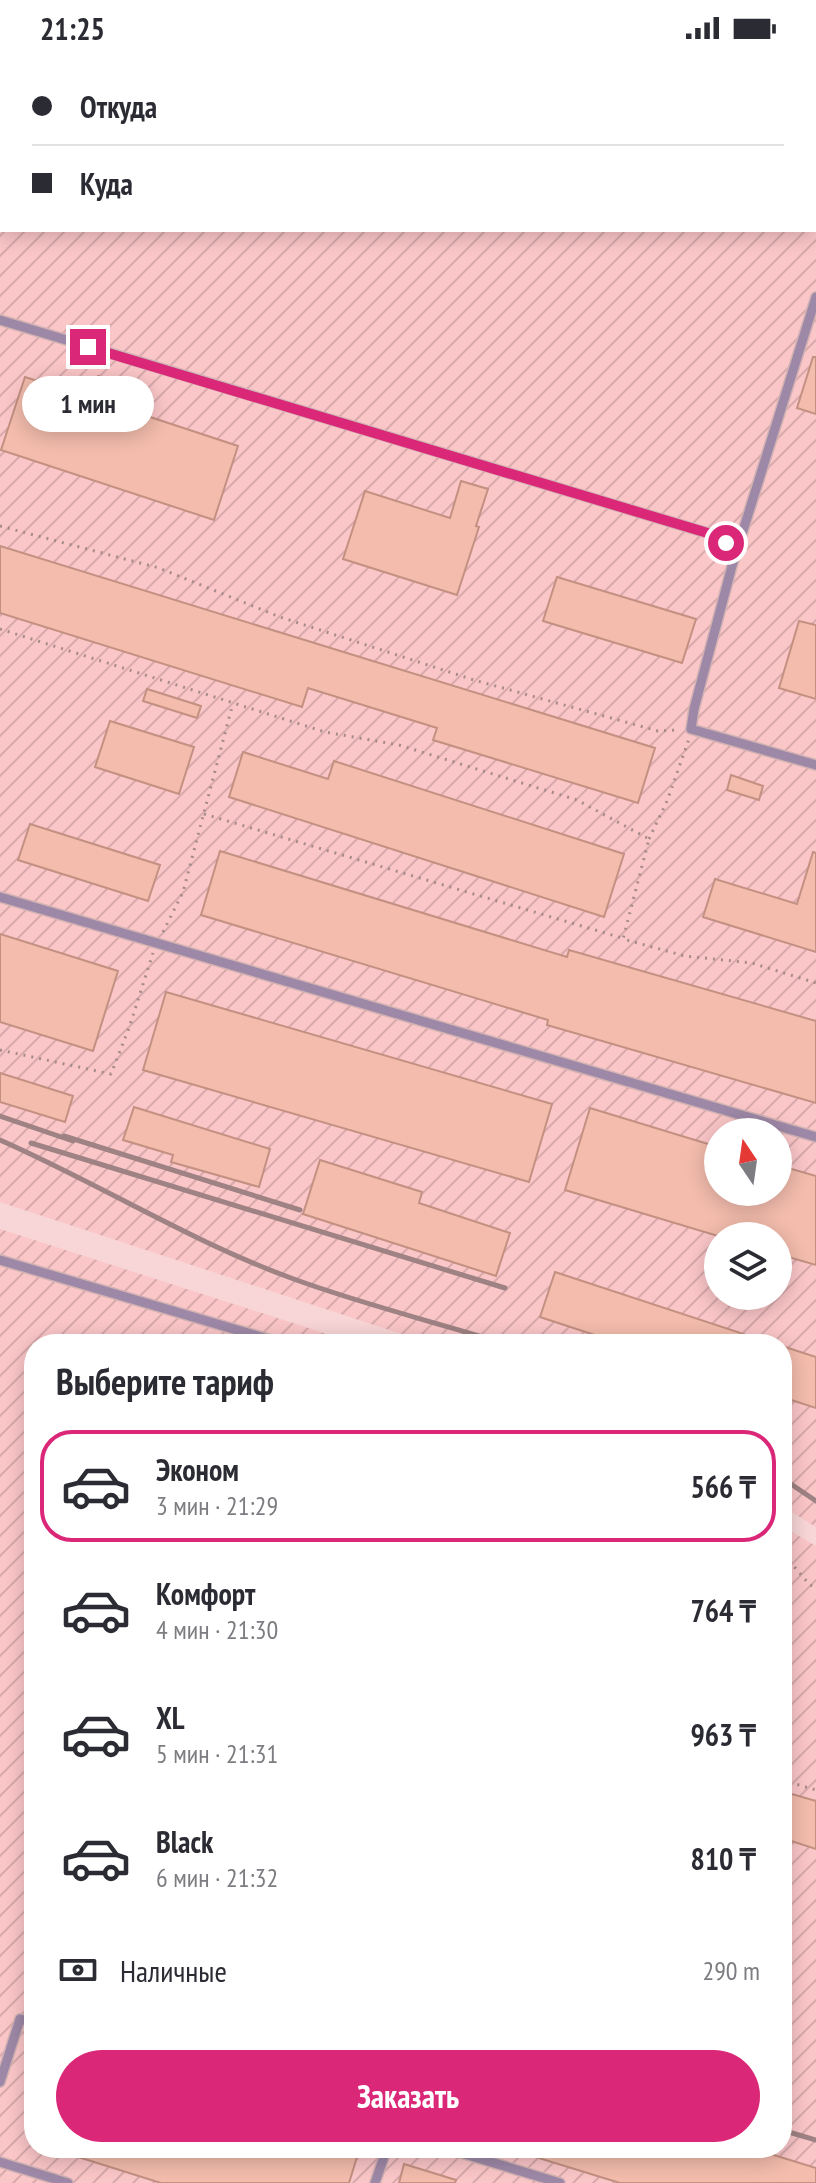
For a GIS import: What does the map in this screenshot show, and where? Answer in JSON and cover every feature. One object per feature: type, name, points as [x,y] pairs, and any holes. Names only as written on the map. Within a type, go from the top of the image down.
[{"type":"lane","points":[[816,297],[732,566],[691,729],[816,765]]},
{"type":"lane","points":[[0,320],[711,534],[726,543],[732,566]]},
{"type":"lane","points":[[0,897],[816,1137]]},
{"type":"lane","points":[[0,1260],[251,1334]]},
{"type":"lane","points":[[0,2082],[20,2019],[24,2020]]},
{"type":"lane","points":[[375,2183],[384,2158]]},
{"type":"lane","points":[[478,2158],[560,2183]]},
{"type":"lane","points":[[0,2162],[68,2183]]},
{"type":"path","points":[[0,526],[159,568],[280,617],[474,680],[658,731],[691,729],[667,801],[649,839],[623,939]]},
{"type":"path","points":[[0,629],[325,732],[399,745],[577,800],[649,839]]},
{"type":"path","points":[[204,814],[623,939],[685,956],[752,963],[816,983]]},
{"type":"path","points":[[792,1564],[810,1585],[816,1587]]},
{"type":"path","points":[[792,1783],[816,1790]]},
{"type":"shaded area","points":[[0,232],[816,232],[816,1527],[792,1512],[792,1334],[402,1334],[0,1202]]},
{"type":"shaded area","points":[[0,1229],[327,1334],[24,1334],[24,2158],[792,2158],[792,1532],[816,1546],[816,2183],[0,2183]]},
{"type":"building","points":[[813,357],[816,357],[816,414],[797,408]]},
{"type":"building","points":[[98,376],[139,390],[132,411],[238,446],[214,520],[1,450],[25,377],[90,398]]},
{"type":"building","points":[[461,481],[488,489],[457,595],[343,559],[365,491],[450,518]]},
{"type":"building","points":[[0,546],[655,748],[638,803],[433,740],[437,728],[308,688],[302,707],[0,613]]},
{"type":"building","points":[[557,577],[696,619],[682,663],[543,621]]},
{"type":"building","points":[[799,621],[816,625],[816,699],[779,688]]},
{"type":"building","points":[[147,689],[201,706],[197,718],[143,701]]},
{"type":"building","points":[[110,721],[194,747],[179,794],[95,767]]},
{"type":"building","points":[[243,752],[328,779],[334,761],[624,854],[604,917],[229,797]]},
{"type":"building","points":[[731,775],[763,786],[759,800],[727,790]]},
{"type":"building","points":[[30,824],[160,865],[148,901],[18,860]]},
{"type":"building","points":[[220,851],[567,957],[569,950],[816,1021],[816,1103],[547,1025],[548,1020],[201,915]]},
{"type":"building","points":[[813,852],[816,853],[816,952],[703,917],[715,879],[797,904]]},
{"type":"building","points":[[0,934],[118,971],[93,1051],[0,1022]]},
{"type":"building","points":[[166,992],[552,1104],[529,1182],[143,1070]]},
{"type":"building","points":[[0,1073],[73,1096],[65,1122],[0,1102]]},
{"type":"building","points":[[134,1107],[270,1149],[259,1187],[171,1162],[173,1155],[123,1140]]},
{"type":"building","points":[[590,1108],[704,1143],[704,1206],[792,1206],[792,1169],[816,1176],[816,1265],[792,1258],[792,1222],[704,1222],[704,1232],[565,1190]]},
{"type":"building","points":[[320,1160],[422,1192],[419,1203],[510,1233],[496,1276],[303,1214]]},
{"type":"building","points":[[555,1272],[744,1334],[592,1334],[540,1317]]},
{"type":"building","points":[[792,1349],[816,1357],[816,1408],[792,1400]]},
{"type":"building","points":[[792,1794],[816,1801],[816,1849],[792,1841]]},
{"type":"building","points":[[81,2158],[357,2158],[349,2183],[161,2183]]},
{"type":"building","points":[[539,2158],[784,2158],[816,2168],[816,2183],[620,2183]]},
{"type":"building","points":[[404,2164],[456,2180],[455,2183],[399,2183]]},
{"type":"railway","points":[[0,1116],[73,1141]]},
{"type":"railway","points":[[64,1136],[300,1210]]},
{"type":"railway","points":[[0,1140],[254,1263],[344,1296],[472,1334]]},
{"type":"railway","points":[[31,1143],[505,1288]]},
{"type":"railway","points":[[792,1485],[816,1501]]},
{"type":"railway","points":[[792,2133],[816,2140]]},
{"type":"route","points":[[88,347],[711,534],[726,543]]}]
